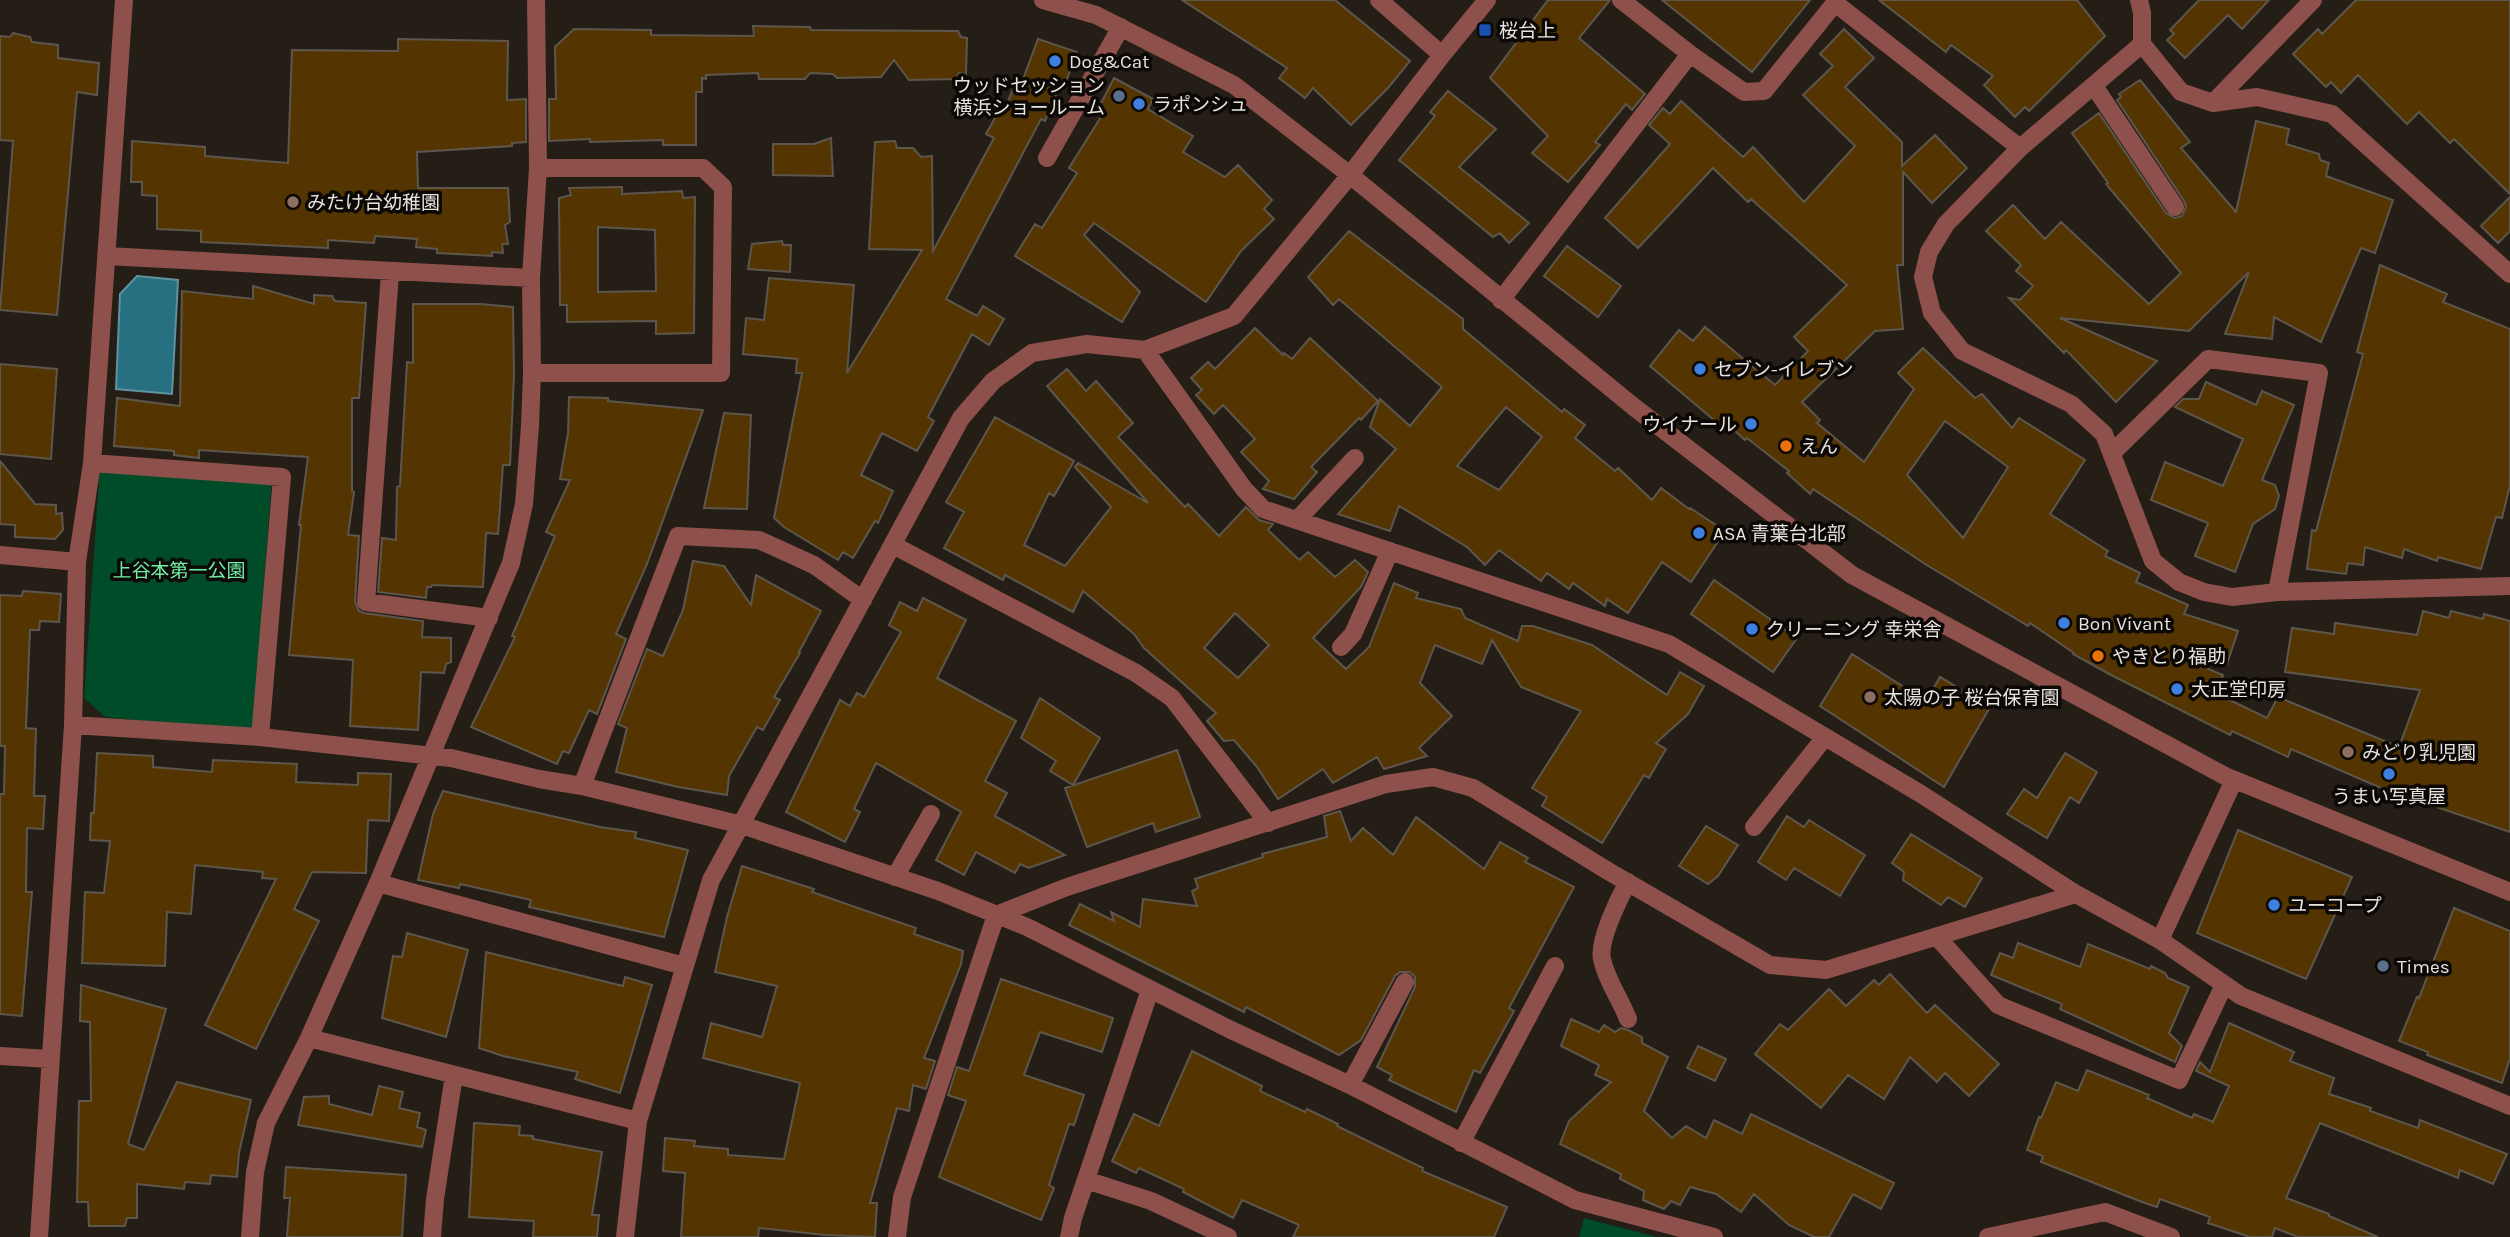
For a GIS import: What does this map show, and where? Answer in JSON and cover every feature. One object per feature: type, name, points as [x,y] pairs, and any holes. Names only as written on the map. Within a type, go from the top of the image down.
[{"type":"street","points":[[39,1237],[73,725],[77,562],[92,463],[124,0]]},
{"type":"street","points":[[250,1237],[255,1172],[266,1124],[309,1038],[379,883],[511,563],[524,504],[532,373],[531,278],[538,168],[536,0]]},
{"type":"street","points":[[1043,0],[1100,8],[1121,27],[1234,85],[1350,175],[1634,407],[1852,575],[2234,780],[2510,892]]},
{"type":"street","points":[[1379,0],[1442,55]]},
{"type":"street","points":[[625,1237],[638,1121],[711,880],[961,418],[993,381],[1032,353],[1087,344],[1145,350],[1234,316],[1350,175],[1487,0]]},
{"type":"street","points":[[1621,0],[1744,92],[1764,91],[1835,3],[2020,148]]},
{"type":"street","points":[[2139,0],[2142,13],[2142,44],[2181,92],[2213,103],[2257,97],[2332,114],[2510,274]]},
{"type":"street","points":[[2213,103],[2313,0]]},
{"type":"street","points":[[1047,158],[1121,27]]},
{"type":"street","points":[[2142,44],[2020,148],[1937,235],[1929,252],[1923,277],[1932,313],[1962,351],[2071,404],[2104,434],[2153,561],[2179,582],[2204,592],[2232,597],[2277,592],[2510,586]]},
{"type":"street","points":[[1502,300],[1690,54]]},
{"type":"street","points":[[2094,86],[2175,207]]},
{"type":"street","points":[[532,373],[721,373],[723,187],[703,168],[538,168]]},
{"type":"street","points":[[106,257],[531,278]]},
{"type":"street","points":[[390,273],[366,603],[489,618]]},
{"type":"street","points":[[1145,350],[1244,489],[1262,509],[1669,644],[1921,794],[2076,894],[2160,940],[2241,996],[2510,1106]]},
{"type":"street","points":[[2112,453],[2207,359],[2319,373],[2277,592]]},
{"type":"street","points":[[1297,520],[1355,458]]},
{"type":"street","points":[[92,463],[282,477],[260,737]]},
{"type":"street","points":[[582,786],[678,536],[759,540],[814,565],[863,600]]},
{"type":"street","points":[[892,545],[1136,673],[1172,698],[1268,823]]},
{"type":"street","points":[[1341,647],[1353,634],[1390,551]]},
{"type":"street","points":[[0,555],[77,562]]},
{"type":"street","points":[[73,725],[260,737],[451,758],[539,779],[582,786],[742,825],[938,891],[1027,927],[1575,1200],[1714,1237]]},
{"type":"street","points":[[1754,827],[1825,737]]},
{"type":"street","points":[[897,1237],[902,1197],[996,915],[1066,887],[1387,784],[1433,777],[1473,788],[1770,965],[1826,970],[2076,894]]},
{"type":"street","points":[[2160,940],[2234,780]]},
{"type":"street","points":[[895,877],[932,814]]},
{"type":"street","points":[[1628,882],[1614,907],[1601,955],[1605,972],[1628,1019]]},
{"type":"street","points":[[379,883],[684,966]]},
{"type":"street","points":[[1938,937],[1998,1005],[2179,1080],[2224,985]]},
{"type":"street","points":[[1461,1143],[1555,966]]},
{"type":"street","points":[[1350,1086],[1405,982]]},
{"type":"street","points":[[1069,1237],[1073,1218],[1150,990]]},
{"type":"street","points":[[309,1038],[638,1121]]},
{"type":"street","points":[[0,1056],[49,1059]]},
{"type":"street","points":[[432,1237],[435,1199],[454,1075]]},
{"type":"street","points":[[1086,1180],[1151,1201],[1228,1237]]},
{"type":"street","points":[[1988,1237],[2105,1212],[2171,1237]]},
{"type":"green space","name":"上谷本第一公園","points":[[100,465],[272,476],[253,732],[105,717],[84,698]]},
{"type":"green space","points":[[1584,1218],[1657,1237],[1579,1237]]},
{"type":"water","points":[[137,276],[178,280],[172,394],[116,389],[120,294]]},
{"type":"building","points":[[1182,0],[1335,0],[1410,61],[1388,88],[1351,125],[1313,88],[1305,98],[1279,78],[1287,68]]},
{"type":"building","points":[[1548,0],[1610,0],[1579,38],[1645,94],[1632,110],[1626,104],[1595,142],[1600,145],[1568,182],[1532,153],[1548,136],[1490,78]]},
{"type":"building","points":[[1662,0],[1810,0],[1752,72]]},
{"type":"building","points":[[1879,0],[2077,0],[2105,36],[2029,111],[2025,107],[2015,117],[1984,85],[1993,76],[1951,45],[1946,52]]},
{"type":"building","points":[[2199,0],[2269,0],[2242,29],[2228,15],[2185,58],[2167,40],[2174,34],[2170,30]]},
{"type":"building","points":[[2356,0],[2510,0],[2510,194],[2454,139],[2450,143],[2419,112],[2407,124],[2358,75],[2341,93],[2331,82],[2326,87],[2293,54],[2318,29],[2322,34]]},
{"type":"building","points":[[753,26],[810,27],[811,30],[958,31],[961,37],[967,38],[966,74],[959,73],[956,79],[909,80],[894,60],[881,77],[837,78],[833,74],[810,73],[805,79],[759,79],[758,73],[706,75],[706,79],[702,78],[702,92],[696,92],[696,145],[663,145],[663,140],[549,141],[549,99],[556,99],[555,47],[574,29],[651,30],[651,35],[754,36]]},
{"type":"building","points":[[1844,29],[1874,58],[1845,87],[1902,142],[1902,166],[1935,135],[1967,168],[1932,203],[1903,172],[1903,265],[1897,265],[1903,329],[1875,331],[1802,402],[1820,420],[1817,423],[1864,462],[1914,389],[1898,373],[1923,348],[1975,398],[1982,394],[2012,428],[2019,418],[2085,460],[2050,514],[2108,551],[2105,556],[2140,573],[2136,582],[2188,605],[2184,614],[2238,631],[2227,664],[2202,661],[2201,666],[2223,675],[2217,694],[2267,718],[2278,697],[2399,747],[2420,690],[2285,672],[2292,628],[2334,634],[2335,623],[2417,635],[2423,611],[2449,618],[2451,611],[2483,619],[2484,614],[2510,621],[2510,832],[2381,788],[2291,749],[2288,757],[2232,731],[2230,735],[2113,676],[2073,654],[2030,623],[2028,626],[1925,564],[1813,489],[1810,494],[1787,473],[1789,471],[1747,438],[1745,440],[1725,422],[1721,426],[1650,366],[1679,330],[1693,341],[1705,327],[1775,385],[1808,351],[1794,337],[1847,285],[1751,199],[1748,202],[1713,168],[1638,248],[1605,218],[1670,144],[1649,125],[1663,108],[1670,114],[1681,101],[1743,157],[1753,147],[1804,202],[1855,146],[1803,95],[1833,66],[1820,54]],"holes":[[[1945,421],[2008,467],[1963,538],[1907,475]]]},
{"type":"building","points":[[13,33],[30,37],[32,42],[58,45],[58,58],[99,63],[97,95],[77,92],[57,315],[0,310],[13,141],[0,140],[0,36],[10,37]]},
{"type":"building","points":[[398,39],[508,41],[507,100],[526,99],[526,142],[512,143],[512,146],[417,152],[418,188],[508,188],[510,222],[505,225],[508,244],[502,244],[503,253],[492,252],[492,256],[437,253],[437,249],[416,247],[417,239],[375,236],[374,243],[328,240],[328,248],[201,242],[201,231],[157,229],[157,196],[142,195],[142,182],[131,182],[132,141],[205,147],[205,156],[288,163],[292,50],[398,51]]},
{"type":"building","points":[[1038,39],[1077,52],[1063,90],[1059,88],[1045,121],[1041,119],[946,299],[977,316],[983,306],[1004,319],[989,345],[972,334],[928,417],[934,421],[917,451],[882,433],[861,475],[893,491],[878,523],[875,521],[853,558],[843,552],[838,560],[774,518],[802,373],[796,373],[797,359],[743,354],[746,318],[764,320],[769,278],[854,285],[847,373],[922,250],[869,249],[875,142],[895,141],[897,148],[913,148],[921,157],[932,156],[933,251],[994,138],[986,134],[1001,107],[1005,109],[1017,79],[1022,82]]},
{"type":"building","points":[[1114,78],[1153,99],[1148,109],[1193,136],[1183,152],[1225,177],[1238,165],[1272,200],[1264,209],[1274,219],[1241,251],[1206,302],[1094,223],[1084,235],[1140,292],[1122,322],[1015,256],[1035,224],[1042,228],[1077,173],[1069,168],[1104,112],[1098,109]]},
{"type":"building","points":[[2140,80],[2190,142],[2181,148],[2236,212],[2256,121],[2289,129],[2286,144],[2319,154],[2320,160],[2329,163],[2326,176],[2393,200],[2375,253],[2361,248],[2321,342],[2274,317],[2272,339],[2225,334],[2249,272],[2189,331],[2060,318],[2157,361],[2116,402],[2066,350],[2064,353],[2009,298],[2020,300],[2033,286],[2016,271],[2021,265],[1986,231],[2013,205],[2045,239],[2061,222],[2149,304],[2181,273],[2106,184],[2108,183],[2072,133],[2099,113],[2166,213],[2175,218],[2182,216],[2186,207],[2184,201],[2117,100],[2121,97],[2119,94]]},
{"type":"building","points":[[1448,91],[1496,129],[1459,167],[1529,223],[1509,243],[1500,233],[1493,237],[1399,160],[1435,116],[1430,112]]},
{"type":"building","points":[[831,138],[833,176],[773,175],[773,144],[814,144]]},
{"type":"building","points":[[622,187],[622,194],[682,191],[683,198],[695,197],[694,333],[656,334],[656,321],[567,322],[567,305],[560,305],[559,198],[571,195],[569,188]],"holes":[[[598,227],[655,230],[656,291],[598,292]]]},
{"type":"building","points":[[2510,197],[2510,231],[2498,243],[2481,226]]},
{"type":"building","points":[[1349,231],[1463,319],[1463,329],[1562,412],[1564,409],[1585,425],[1575,438],[1615,471],[1618,468],[1652,500],[1661,488],[1725,531],[1691,582],[1662,562],[1628,613],[1607,599],[1605,606],[1573,583],[1569,589],[1547,573],[1541,581],[1499,550],[1485,565],[1467,547],[1399,506],[1390,531],[1338,514],[1396,449],[1370,427],[1380,399],[1410,426],[1442,387],[1339,299],[1333,305],[1308,277]],"holes":[[[1506,407],[1542,437],[1499,490],[1457,466]]]},
{"type":"building","points":[[782,241],[783,245],[791,245],[790,272],[748,269],[752,244]]},
{"type":"building","points":[[1567,246],[1621,286],[1598,317],[1544,276]]},
{"type":"building","points":[[2380,265],[2447,294],[2443,302],[2510,329],[2510,485],[2502,518],[2496,517],[2481,569],[2438,557],[2437,561],[2404,549],[2402,558],[2365,547],[2363,565],[2348,563],[2346,574],[2307,569],[2312,530],[2316,531],[2363,354],[2357,352]]},
{"type":"building","points":[[253,286],[314,304],[314,295],[332,296],[335,301],[366,303],[359,398],[352,398],[354,492],[348,535],[359,536],[355,602],[359,611],[364,613],[423,621],[422,637],[451,638],[451,662],[446,664],[444,673],[421,672],[418,730],[350,726],[353,660],[289,655],[299,525],[308,457],[199,450],[199,458],[174,455],[174,451],[114,446],[117,398],[180,406],[182,291],[253,299]]},
{"type":"building","points":[[413,304],[513,307],[514,375],[510,465],[503,465],[498,534],[486,533],[483,587],[432,585],[427,587],[426,598],[378,592],[382,538],[396,540],[397,487],[400,486],[407,362],[413,363]]},
{"type":"building","points":[[1255,328],[1283,355],[1284,353],[1292,359],[1310,338],[1378,401],[1311,467],[1317,472],[1294,499],[1263,489],[1269,481],[1241,452],[1255,439],[1223,405],[1214,414],[1196,395],[1202,390],[1191,378],[1208,362],[1215,369]]},
{"type":"building","points":[[0,364],[57,369],[51,459],[0,454]]},
{"type":"building","points":[[1067,369],[1086,391],[1096,381],[1133,423],[1118,437],[1185,507],[1188,504],[1219,536],[1246,507],[1259,520],[1273,524],[1268,530],[1299,560],[1308,552],[1335,577],[1355,560],[1368,572],[1361,587],[1313,638],[1346,669],[1369,647],[1394,583],[1418,593],[1416,598],[1461,609],[1465,618],[1518,641],[1522,626],[1533,626],[1592,645],[1667,695],[1680,672],[1704,686],[1688,714],[1656,743],[1666,749],[1649,778],[1644,775],[1602,843],[1542,806],[1547,797],[1532,788],[1581,711],[1521,687],[1492,640],[1482,664],[1435,645],[1420,683],[1452,716],[1419,748],[1427,756],[1384,769],[1377,757],[1333,783],[1323,769],[1278,799],[1257,767],[1234,740],[1224,741],[1207,721],[1216,713],[1144,648],[1134,634],[1083,591],[1073,612],[1005,575],[1003,580],[944,548],[964,512],[946,502],[995,417],[1074,461],[1054,496],[1049,493],[1024,545],[1065,566],[1111,507],[1075,467],[1078,463],[1148,503],[1047,386]],"holes":[[[1235,613],[1269,645],[1238,678],[1204,648]]]},
{"type":"building","points":[[2206,382],[2256,405],[2262,391],[2294,405],[2262,480],[2275,485],[2279,496],[2275,509],[2253,524],[2235,572],[2195,556],[2208,523],[2151,500],[2165,462],[2223,486],[2243,439],[2175,407],[2183,399],[2199,399]]},
{"type":"building","points":[[569,397],[608,398],[608,401],[703,410],[647,564],[616,634],[626,639],[597,714],[589,710],[569,753],[563,751],[557,764],[471,727],[515,637],[512,636],[555,536],[546,532],[570,480],[560,479],[568,433]]},
{"type":"building","points":[[724,413],[751,415],[747,509],[704,508]]},
{"type":"building","points":[[0,461],[35,504],[56,505],[56,514],[62,513],[63,530],[55,539],[15,537],[15,525],[0,524]]},
{"type":"building","points":[[693,561],[724,566],[751,605],[756,575],[821,611],[774,697],[780,700],[763,730],[757,727],[729,776],[727,795],[678,787],[616,772],[627,728],[618,724],[647,649],[663,656],[683,610]]},
{"type":"building","points":[[1714,580],[1797,638],[1773,672],[1691,614]]},
{"type":"building","points":[[23,591],[61,594],[59,622],[40,621],[39,630],[30,630],[26,728],[36,729],[34,796],[45,796],[43,829],[27,828],[26,892],[32,892],[22,1016],[0,1014],[0,794],[4,794],[5,746],[0,746],[0,595],[22,596]]},
{"type":"building","points":[[923,598],[966,620],[937,678],[1016,721],[985,781],[1007,793],[995,816],[1065,855],[1029,868],[1020,864],[1015,873],[976,852],[964,875],[936,860],[961,812],[876,763],[854,809],[860,812],[845,842],[786,812],[840,700],[850,706],[857,693],[864,697],[901,632],[889,625],[900,602],[917,611]]},
{"type":"building","points":[[1852,654],[1926,701],[1940,677],[1990,707],[1944,787],[1820,706]]},
{"type":"building","points":[[1040,698],[1100,738],[1073,785],[1050,771],[1056,761],[1021,738]]},
{"type":"building","points":[[1177,750],[1200,817],[1156,832],[1153,823],[1087,847],[1065,788]]},
{"type":"building","points":[[97,753],[153,756],[153,767],[212,772],[213,760],[297,764],[296,782],[358,785],[358,773],[391,774],[389,821],[368,820],[366,873],[312,872],[294,909],[319,921],[256,1049],[205,1025],[276,879],[262,878],[263,872],[195,865],[191,914],[167,912],[165,966],[82,963],[85,892],[104,893],[110,841],[90,840]]},
{"type":"building","points":[[2065,753],[2097,772],[2079,803],[2070,797],[2047,838],[2007,814],[2024,789],[2037,798]]},
{"type":"building","points":[[443,791],[600,827],[636,832],[635,838],[688,850],[664,937],[529,907],[531,900],[460,884],[459,888],[418,880],[433,814]]},
{"type":"building","points":[[1340,811],[1351,841],[1363,828],[1393,855],[1416,817],[1484,869],[1500,842],[1528,858],[1525,862],[1574,887],[1509,1008],[1514,1011],[1480,1073],[1474,1070],[1456,1112],[1389,1080],[1392,1075],[1377,1067],[1415,987],[1415,977],[1410,972],[1400,972],[1395,976],[1361,1040],[1339,1055],[1246,1007],[1244,1012],[1069,925],[1080,904],[1114,921],[1111,912],[1140,927],[1143,899],[1197,906],[1192,891],[1198,888],[1195,879],[1263,857],[1262,854],[1327,837],[1324,816]]},
{"type":"building","points":[[1787,816],[1804,827],[1809,820],[1865,855],[1840,896],[1794,868],[1786,880],[1758,862]]},
{"type":"building","points":[[1706,826],[1738,845],[1718,876],[1708,884],[1679,866]]},
{"type":"building","name":"ユーコープ","points":[[2238,830],[2352,877],[2306,979],[2197,933]]},
{"type":"building","points":[[1911,834],[1982,878],[1965,907],[1948,897],[1941,905],[1903,880],[1904,872],[1892,863]]},
{"type":"building","points":[[742,866],[814,889],[812,892],[916,928],[914,934],[963,951],[961,964],[924,1058],[935,1061],[926,1089],[913,1085],[909,1111],[897,1108],[870,1203],[877,1203],[875,1237],[759,1228],[758,1237],[681,1237],[685,1173],[663,1171],[665,1138],[695,1141],[694,1146],[728,1149],[728,1155],[784,1159],[800,1083],[703,1058],[711,1023],[762,1037],[777,986],[715,972]]},
{"type":"building","points":[[2454,908],[2510,931],[2510,1058],[2502,1083],[2427,1055],[2428,1052],[2399,1041]]},
{"type":"building","points":[[407,933],[468,950],[446,1037],[382,1018],[393,956],[402,957]]},
{"type":"building","points":[[2018,943],[2080,967],[2088,944],[2150,969],[2151,966],[2165,973],[2168,978],[2189,987],[2169,1033],[2182,1046],[2175,1062],[2060,1009],[2062,1004],[1991,975],[2000,953],[2013,958]]},
{"type":"building","points":[[486,952],[623,986],[625,977],[652,985],[620,1093],[575,1079],[578,1072],[503,1056],[479,1048]]},
{"type":"building","points":[[1890,974],[1927,1013],[1935,1005],[1999,1064],[1969,1096],[1945,1073],[1937,1082],[1910,1057],[1884,1099],[1848,1075],[1821,1108],[1755,1054],[1780,1024],[1788,1030],[1829,989],[1846,1006],[1874,980],[1879,985]]},
{"type":"building","points":[[1001,979],[1113,1018],[1102,1052],[1040,1032],[1024,1075],[1084,1095],[1074,1125],[1069,1124],[1049,1185],[1054,1188],[1041,1220],[939,1177],[966,1101],[948,1095],[957,1067],[969,1071]]},
{"type":"building","points":[[81,985],[166,1009],[128,1144],[144,1150],[177,1082],[251,1100],[239,1153],[237,1177],[211,1175],[210,1184],[185,1182],[184,1189],[137,1184],[137,1218],[127,1218],[125,1226],[89,1226],[88,1202],[77,1202],[79,1101],[91,1101],[90,1022],[80,1021]]},
{"type":"building","points":[[1571,1019],[1599,1032],[1604,1025],[1615,1032],[1621,1028],[1628,1030],[1642,1037],[1642,1043],[1668,1057],[1644,1111],[1672,1138],[1686,1126],[1706,1138],[1714,1120],[1742,1134],[1751,1114],[1894,1183],[1881,1209],[1853,1194],[1829,1237],[1814,1237],[1789,1225],[1754,1194],[1741,1212],[1716,1194],[1690,1187],[1680,1205],[1671,1201],[1664,1209],[1643,1200],[1644,1191],[1620,1179],[1621,1174],[1560,1144],[1569,1121],[1611,1082],[1595,1075],[1599,1065],[1561,1046]]},
{"type":"building","points":[[2229,1023],[2294,1052],[2290,1061],[2334,1078],[2329,1094],[2418,1128],[2420,1120],[2507,1154],[2493,1184],[2460,1170],[2458,1178],[2320,1123],[2286,1198],[2378,1237],[2298,1237],[2275,1228],[2272,1237],[2250,1237],[2208,1223],[2210,1217],[2160,1199],[2157,1207],[2142,1202],[2041,1162],[2043,1156],[2027,1150],[2056,1082],[2078,1091],[2087,1070],[2149,1095],[2147,1098],[2192,1118],[2194,1114],[2213,1122],[2229,1086],[2196,1071],[2200,1062],[2210,1072]]},
{"type":"building","points":[[1698,1046],[1726,1059],[1715,1081],[1687,1068]]},
{"type":"building","points":[[1192,1051],[1262,1086],[1260,1091],[1305,1112],[1307,1109],[1423,1168],[1422,1171],[1507,1207],[1494,1237],[1293,1237],[1299,1225],[1242,1200],[1233,1218],[1183,1192],[1184,1189],[1139,1168],[1136,1173],[1112,1161],[1134,1114],[1159,1126]]},
{"type":"building","points":[[379,1086],[403,1092],[399,1108],[420,1113],[417,1127],[426,1130],[422,1147],[298,1125],[304,1097],[329,1096],[329,1104],[372,1115]]},
{"type":"building","points":[[474,1123],[520,1126],[519,1135],[602,1152],[592,1215],[599,1215],[597,1237],[533,1237],[534,1221],[469,1217]]},
{"type":"building","points":[[286,1167],[406,1175],[402,1237],[287,1237],[290,1198],[284,1198]]},
{"type":"place","name":"桜台上","points":[[1485,30]]},
{"type":"place","name":"Dog&Cat","points":[[1055,61]]},
{"type":"place","name":"ウッドセッション 横浜ショールーム","points":[[1119,96]]},
{"type":"place","name":"ラポンシュ","points":[[1139,104]]},
{"type":"place","name":"みたけ台幼稚園","points":[[293,202]]},
{"type":"place","name":"セブン-イレブン","points":[[1700,369]]},
{"type":"place","name":"ウイナール","points":[[1751,424]]},
{"type":"place","name":"えん","points":[[1786,446]]},
{"type":"place","name":"ASA 青葉台北部","points":[[1699,533]]},
{"type":"place","name":"Bon Vivant","points":[[2064,623]]},
{"type":"place","name":"クリーニング 幸栄舎","points":[[1752,629]]},
{"type":"place","name":"やきとり福助","points":[[2098,656]]},
{"type":"place","name":"大正堂印房","points":[[2177,689]]},
{"type":"place","name":"太陽の子 桜台保育園","points":[[1870,697]]},
{"type":"place","name":"みどり乳児園","points":[[2348,752]]},
{"type":"place","name":"うまい写真屋","points":[[2389,774]]},
{"type":"place","name":"ユーコープ","points":[[2274,905]]},
{"type":"place","name":"Times","points":[[2383,966]]}]
